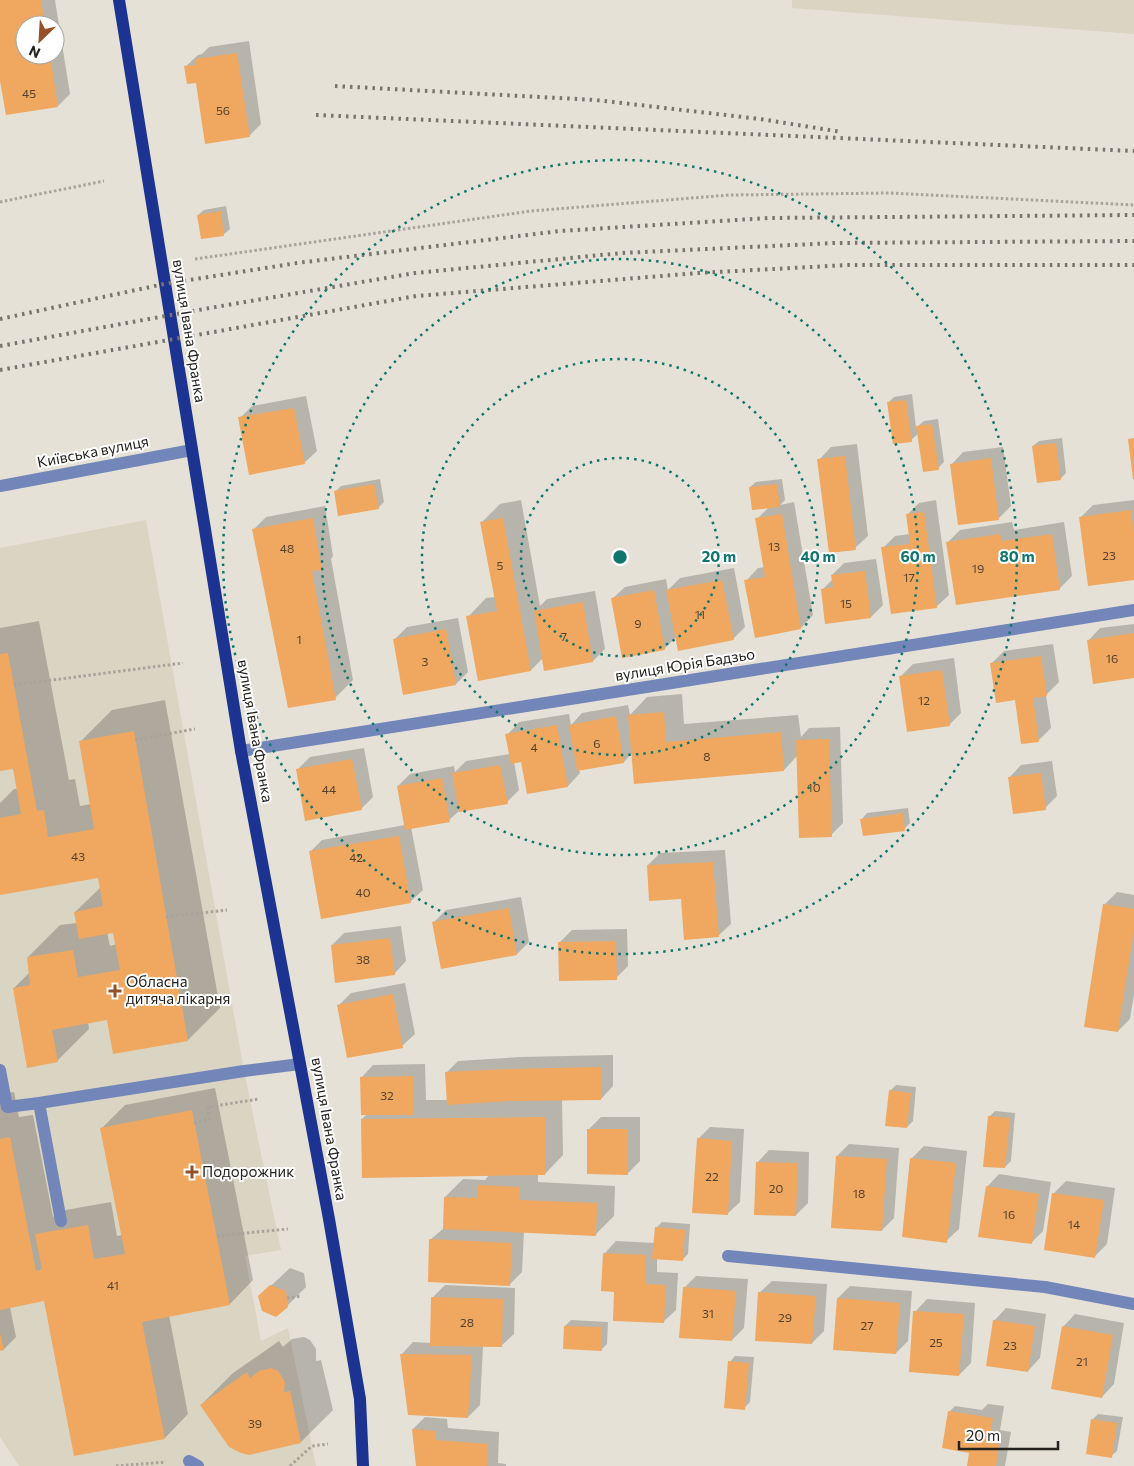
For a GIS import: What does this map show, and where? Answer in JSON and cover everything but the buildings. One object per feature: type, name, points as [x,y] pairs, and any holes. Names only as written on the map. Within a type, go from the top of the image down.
[{"type":"main road","name":"вулиця Івана Франка","points":[[119,0],[241,752],[300,1064],[360,1399],[363,1466]]},
{"type":"street","name":"Київська вулиця","points":[[0,486],[192,450]]},
{"type":"street","name":"вулиця Юрія Бадзьо","points":[[241,752],[1134,610]]},
{"type":"street","points":[[0,1070],[7,1107],[300,1064]]},
{"type":"street","points":[[39,1103],[61,1221]]},
{"type":"street","points":[[728,1256],[1045,1287],[1134,1304]]},
{"type":"path","points":[[0,202],[104,181]]},
{"type":"path","points":[[195,259],[531,211],[729,195],[889,193],[1134,205]]},
{"type":"path","points":[[14,685],[183,663]]},
{"type":"path","points":[[135,740],[195,729]]},
{"type":"path","points":[[166,917],[227,910]]},
{"type":"path","points":[[194,1123],[209,1120],[208,1107],[260,1099]]},
{"type":"path","points":[[217,1236],[288,1229]]},
{"type":"path","points":[[287,1298],[302,1296]]},
{"type":"path","points":[[290,1466],[312,1446],[328,1444]]},
{"type":"path","points":[[116,1466],[193,1463]]},
{"type":"shaded area","points":[[792,0],[1134,0],[1134,34],[792,8]]},
{"type":"shaded area","name":"Обласна дитяча лікарня","points":[[146,520],[244,1071],[281,1250],[245,1256],[261,1341],[288,1328],[316,1466],[19,1466],[0,1437],[0,548]]},
{"type":"railway","points":[[335,86],[596,100],[760,119],[842,132]]},
{"type":"railway","points":[[316,115],[1134,151]]},
{"type":"railway","points":[[0,319],[164,284],[297,263],[560,231],[768,218],[1134,215]]},
{"type":"railway","points":[[0,346],[415,273],[622,253],[835,243],[1134,241]]},
{"type":"railway","points":[[0,370],[416,296],[698,273],[848,265],[1134,265]]},
{"type":"place","name":"Обласна дитяча лікарня","points":[[115,991]]},
{"type":"place","name":"Подорожник","points":[[192,1172]]}]
